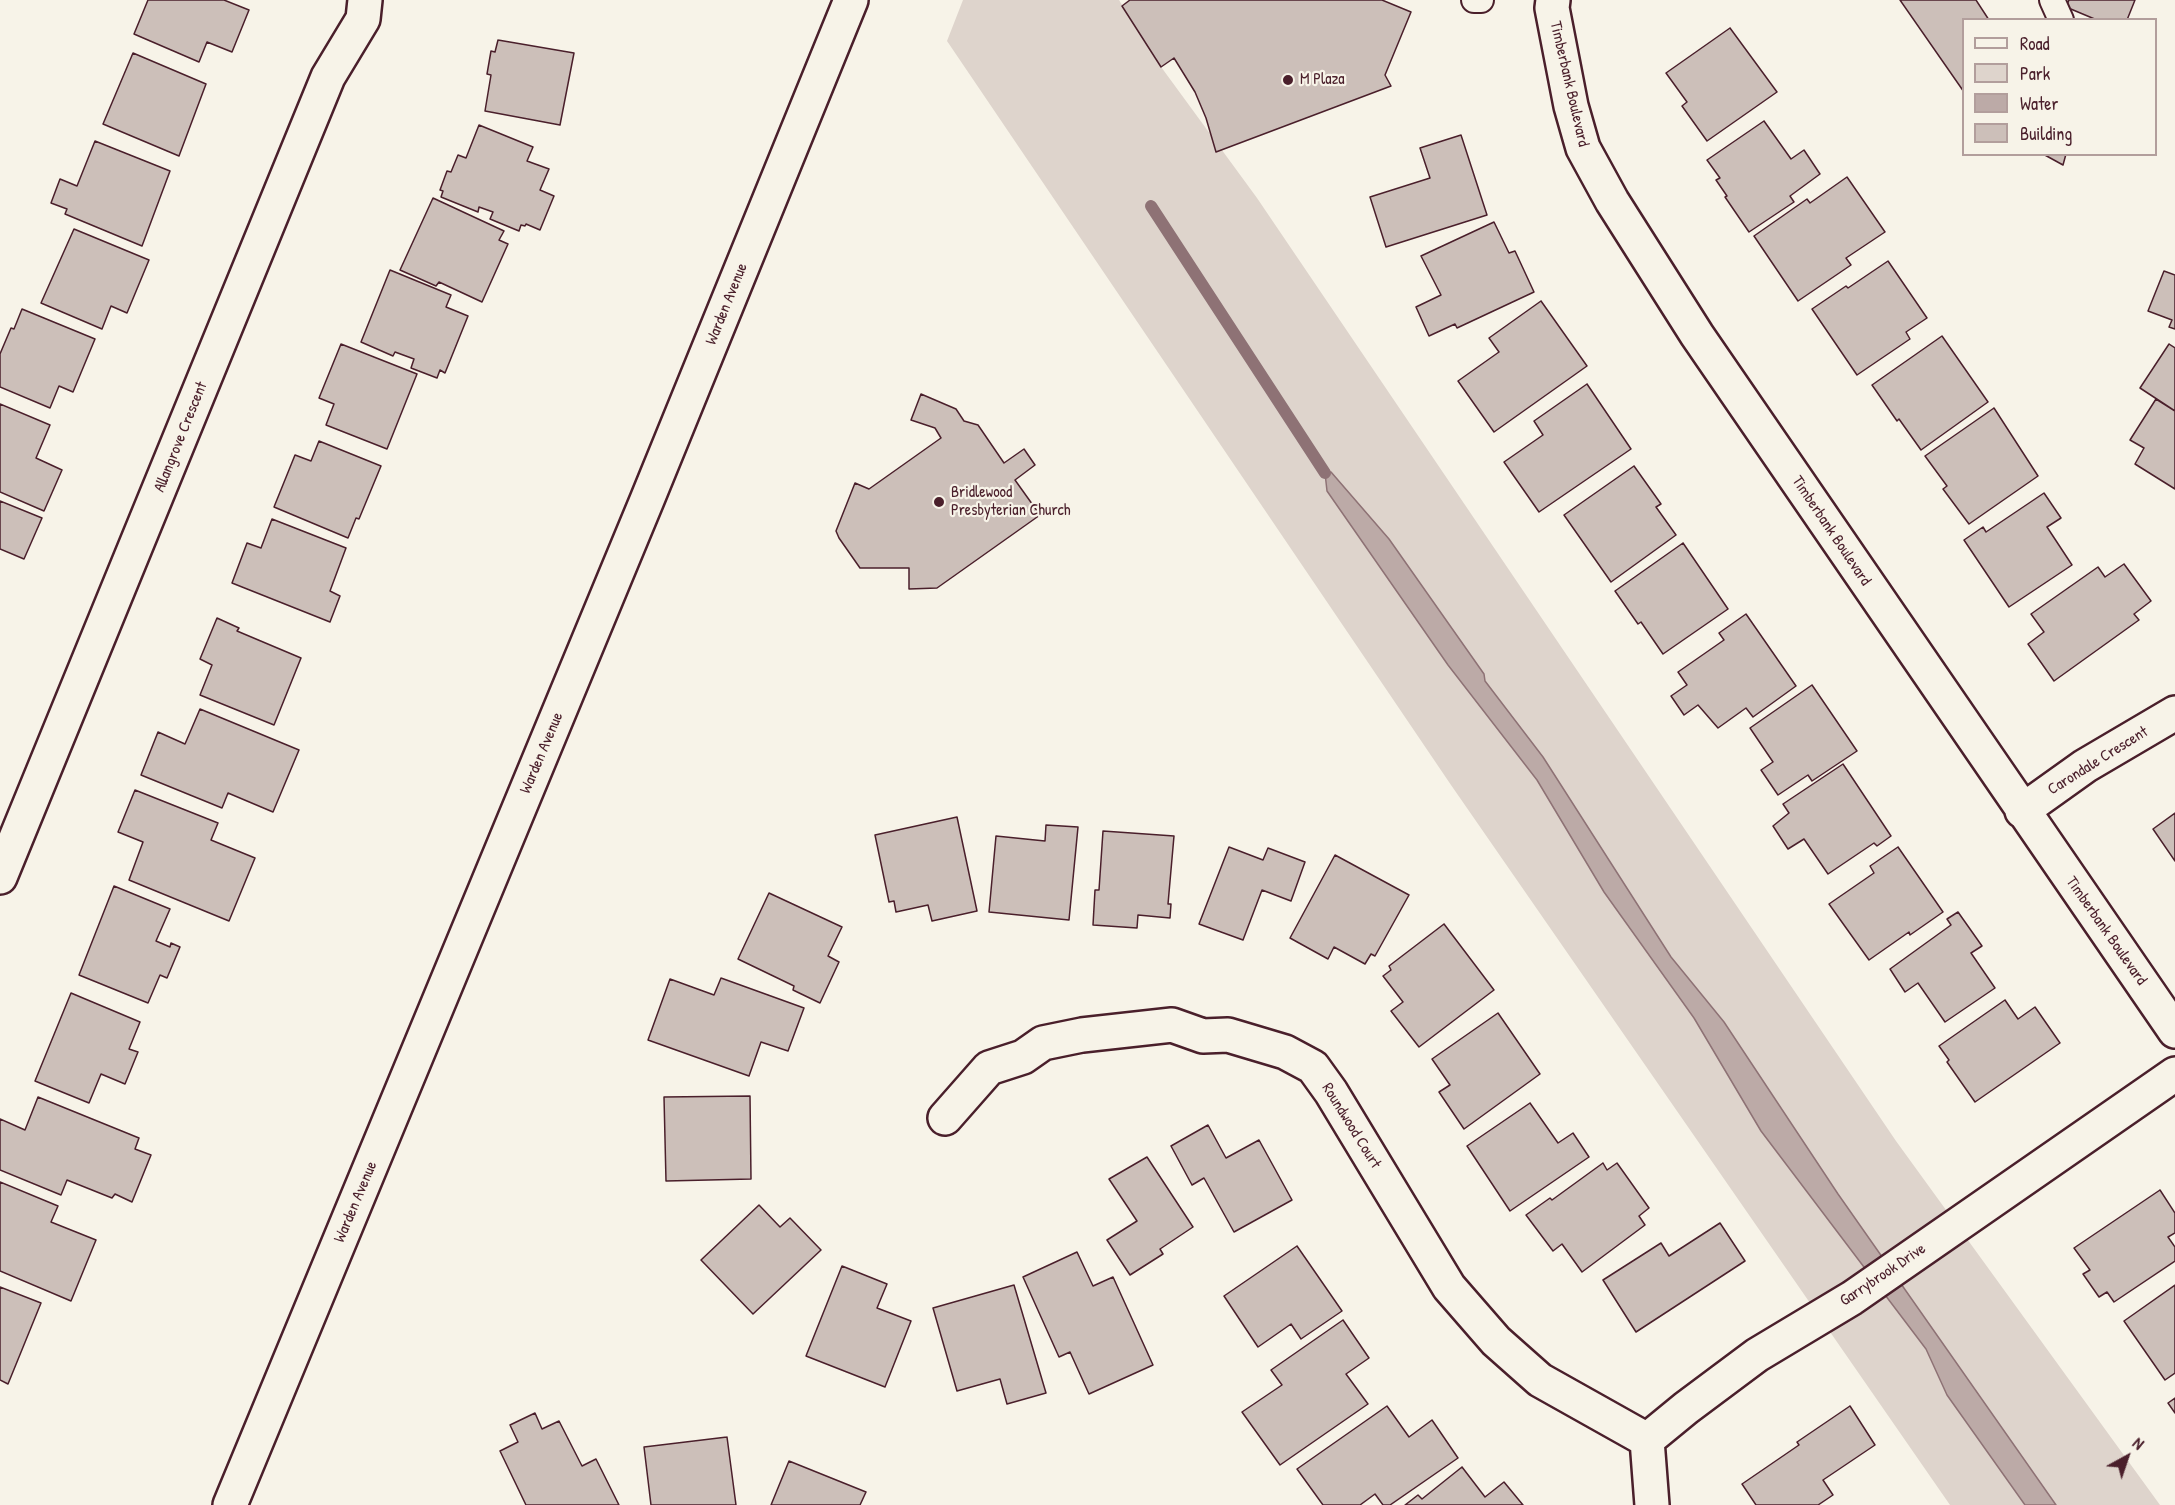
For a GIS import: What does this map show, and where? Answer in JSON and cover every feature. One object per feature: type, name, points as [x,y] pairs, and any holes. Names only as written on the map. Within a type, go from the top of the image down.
[{"type":"street","name":"Allangrove Crescent","points":[[0,877],[328,77],[363,19],[365,0]]},
{"type":"street","name":"Warden Avenue","points":[[230,1505],[851,0]]},
{"type":"street","name":"Timberbank Boulevard","points":[[1553,0],[1552,8],[1571,106],[1583,148],[1612,201],[1697,335],[2175,1032]]},
{"type":"street","name":"Carondale Crescent","points":[[2022,811],[2085,766],[2175,713]]},
{"type":"street","name":"Roundwood Court","points":[[945,1118],[989,1068],[1023,1057],[1043,1042],[1082,1035],[1172,1025],[1203,1036],[1228,1035],[1285,1052],[1312,1067],[1331,1092],[1449,1287],[1496,1341],[1540,1380],[1647,1440]]},
{"type":"street","name":"Garrybrook Drive","points":[[1647,1440],[1757,1355],[1852,1298],[2175,1074]]},
{"type":"street","points":[[1647,1440],[1652,1505]]},
{"type":"lane","points":[[1474,0],[1481,0]]},
{"type":"lane","points":[[2052,0],[2060,18]]},
{"type":"green space","points":[[963,0],[1119,0],[1156,60],[1257,198],[1896,1141],[2160,1505],[1950,1505],[1451,785],[947,41]]},
{"type":"water","points":[[1331,472],[1389,539],[1484,674],[1485,681],[1543,757],[1671,957],[1724,1022],[1838,1194],[2056,1505],[2025,1505],[1947,1395],[1926,1349],[1761,1131],[1694,1018],[1604,892],[1537,780],[1448,665],[1327,491],[1325,473]]},
{"type":"building","points":[[148,0],[224,0],[249,10],[232,52],[207,42],[199,62],[134,34]]},
{"type":"building","name":"M Plaza","points":[[1130,0],[1382,0],[1411,12],[1385,75],[1391,86],[1216,152],[1195,92],[1174,58],[1161,67],[1122,6]]},
{"type":"building","points":[[1900,0],[1976,0],[1988,18],[1962,18],[1962,89]]},
{"type":"building","points":[[2069,0],[2135,0],[2128,18],[2092,18],[2066,7]]},
{"type":"building","points":[[1730,28],[1777,92],[1707,141],[1682,106],[1687,102],[1666,73]]},
{"type":"building","points":[[498,40],[574,53],[560,125],[485,111],[491,75],[487,74],[491,51],[495,52]]},
{"type":"building","points":[[133,53],[206,84],[179,156],[103,124]]},
{"type":"building","points":[[1764,121],[1791,159],[1804,150],[1820,174],[1790,196],[1794,202],[1749,232],[1725,197],[1727,196],[1716,180],[1720,178],[1707,160]]},
{"type":"building","points":[[479,125],[533,147],[527,161],[549,169],[540,190],[554,196],[540,230],[526,224],[521,225],[519,231],[490,219],[493,212],[479,207],[478,212],[441,197],[443,191],[440,190],[447,171],[451,172],[458,155],[466,158]]},
{"type":"building","points":[[1461,135],[1487,215],[1386,247],[1370,197],[1430,178],[1420,148]]},
{"type":"building","points":[[95,141],[170,171],[142,246],[65,214],[67,209],[51,203],[60,179],[77,186]]},
{"type":"building","points":[[2047,156],[2065,156],[2063,165]]},
{"type":"building","points":[[1847,177],[1885,232],[1846,258],[1851,265],[1798,301],[1754,236],[1807,199],[1810,203]]},
{"type":"building","points":[[433,198],[504,231],[499,240],[508,244],[482,302],[439,282],[436,286],[400,270]]},
{"type":"building","points":[[1494,222],[1509,253],[1515,251],[1534,292],[1457,328],[1455,324],[1429,336],[1416,307],[1441,295],[1421,256]]},
{"type":"building","points":[[74,229],[149,260],[127,313],[111,306],[102,329],[41,303]]},
{"type":"building","points":[[1888,261],[1927,318],[1906,332],[1910,339],[1857,375],[1812,309]]},
{"type":"building","points":[[390,270],[451,295],[446,307],[468,316],[445,373],[440,370],[437,378],[411,368],[414,359],[395,352],[393,356],[361,342]]},
{"type":"building","points":[[2164,271],[2175,275],[2175,329],[2169,327],[2172,320],[2148,311]]},
{"type":"building","points":[[1541,301],[1587,366],[1494,432],[1458,381],[1499,352],[1489,338]]},
{"type":"building","points":[[22,309],[95,339],[73,392],[59,386],[50,408],[0,387],[0,354]]},
{"type":"building","points":[[1942,336],[1988,402],[1921,450],[1872,385]]},
{"type":"building","points":[[341,344],[417,374],[387,449],[326,425],[334,404],[319,398]]},
{"type":"building","points":[[2169,344],[2175,348],[2175,411],[2140,388]]},
{"type":"building","points":[[1587,384],[1631,449],[1539,512],[1504,462],[1543,435],[1534,421]]},
{"type":"building","name":"Bridlewood Presbyterian Church","points":[[921,394],[956,409],[964,421],[978,425],[1004,463],[1024,449],[1035,465],[1015,480],[1040,515],[937,588],[909,589],[909,568],[860,568],[836,531],[855,483],[869,489],[941,438],[935,428],[911,420]]},
{"type":"building","points":[[2156,399],[2175,411],[2175,489],[2135,464],[2144,448],[2130,440]]},
{"type":"building","points":[[0,404],[50,425],[36,458],[62,470],[44,511],[0,492]]},
{"type":"building","points":[[1994,408],[2038,476],[1969,524],[1943,489],[1947,486],[1925,456]]},
{"type":"building","points":[[319,441],[381,466],[359,519],[356,518],[348,538],[274,507],[295,455],[311,461]]},
{"type":"building","points":[[1634,466],[1661,504],[1656,507],[1676,535],[1611,582],[1564,515]]},
{"type":"building","points":[[2044,493],[2061,518],[2047,527],[2072,565],[2009,607],[1964,540],[1983,527],[1986,532]]},
{"type":"building","points":[[0,501],[42,518],[24,559],[0,549]]},
{"type":"building","points":[[272,519],[346,548],[330,591],[340,596],[330,622],[232,583],[247,543],[261,548]]},
{"type":"building","points":[[1683,543],[1728,609],[1663,654],[1641,622],[1638,624],[1615,591]]},
{"type":"building","points":[[2124,564],[2151,601],[2134,614],[2139,620],[2054,681],[2028,644],[2044,632],[2031,614],[2098,567],[2105,577]]},
{"type":"building","points":[[1746,614],[1796,686],[1753,717],[1746,708],[1718,728],[1698,705],[1684,715],[1671,696],[1687,685],[1678,672],[1724,640],[1719,633]]},
{"type":"building","points":[[217,618],[239,628],[237,631],[301,658],[274,725],[200,695],[212,665],[200,659]]},
{"type":"building","points":[[1812,685],[1857,751],[1812,781],[1808,775],[1778,795],[1761,770],[1773,762],[1750,728]]},
{"type":"building","points":[[200,709],[299,750],[273,812],[228,793],[222,808],[141,775],[158,732],[185,744]]},
{"type":"building","points":[[1843,764],[1891,836],[1877,846],[1874,843],[1828,874],[1804,839],[1788,849],[1773,826],[1789,813],[1783,804]]},
{"type":"building","points":[[135,790],[218,823],[211,840],[255,858],[229,921],[129,880],[143,842],[118,832]]},
{"type":"building","points":[[2175,813],[2175,861],[2153,829]]},
{"type":"building","points":[[957,817],[977,911],[932,921],[928,905],[896,912],[894,901],[889,902],[875,835]]},
{"type":"building","points":[[1046,825],[1078,827],[1069,920],[989,912],[996,836],[1045,841]]},
{"type":"building","points":[[1103,831],[1174,836],[1168,904],[1171,904],[1170,918],[1138,915],[1137,928],[1093,925],[1095,890],[1099,890]]},
{"type":"building","points":[[1229,847],[1263,860],[1268,848],[1305,862],[1291,901],[1262,890],[1243,940],[1199,924]]},
{"type":"building","points":[[1898,847],[1943,912],[1869,960],[1829,904],[1874,873],[1870,866]]},
{"type":"building","points":[[1335,855],[1409,895],[1375,956],[1371,954],[1365,964],[1334,947],[1328,959],[1290,938]]},
{"type":"building","points":[[114,886],[170,909],[156,941],[170,947],[171,943],[180,947],[167,978],[160,975],[148,1003],[79,975]]},
{"type":"building","points":[[769,893],[842,927],[828,956],[839,962],[820,1003],[793,990],[794,986],[738,959]]},
{"type":"building","points":[[1958,912],[1982,946],[1971,953],[1995,988],[1945,1022],[1918,983],[1905,992],[1890,969],[1951,925],[1947,919]]},
{"type":"building","points":[[1444,924],[1494,990],[1419,1047],[1391,1011],[1403,1002],[1383,976],[1391,970],[1389,966]]},
{"type":"building","points":[[721,978],[804,1008],[788,1051],[761,1042],[749,1076],[648,1040],[670,979],[714,995]]},
{"type":"building","points":[[71,993],[140,1022],[129,1049],[138,1052],[125,1084],[101,1074],[89,1103],[35,1081]]},
{"type":"building","points":[[2005,1000],[2018,1019],[2035,1007],[2060,1043],[1975,1102],[1947,1062],[1949,1060],[1939,1046]]},
{"type":"building","points":[[1498,1013],[1540,1074],[1464,1129],[1439,1092],[1450,1085],[1432,1059]]},
{"type":"building","points":[[750,1096],[751,1179],[666,1181],[664,1097]]},
{"type":"building","points":[[38,1097],[139,1138],[135,1149],[151,1155],[132,1202],[115,1194],[112,1198],[67,1180],[61,1195],[0,1170],[0,1119],[25,1130]]},
{"type":"building","points":[[1530,1103],[1558,1143],[1573,1133],[1589,1157],[1510,1211],[1467,1146]]},
{"type":"building","points":[[1208,1125],[1226,1158],[1259,1140],[1292,1200],[1234,1232],[1204,1178],[1192,1185],[1171,1146]]},
{"type":"building","points":[[1147,1157],[1193,1227],[1160,1249],[1163,1254],[1130,1275],[1107,1240],[1137,1221],[1109,1179]]},
{"type":"building","points":[[1603,1163],[1607,1170],[1617,1163],[1649,1208],[1639,1216],[1645,1225],[1582,1272],[1562,1244],[1553,1251],[1526,1215],[1550,1198],[1552,1200]]},
{"type":"building","points":[[0,1182],[58,1206],[51,1222],[96,1240],[71,1301],[0,1271]]},
{"type":"building","points":[[2160,1190],[2175,1213],[2175,1233],[2168,1237],[2175,1247],[2175,1261],[2114,1302],[2107,1292],[2099,1297],[2083,1274],[2090,1270],[2074,1248]]},
{"type":"building","points":[[759,1205],[780,1227],[790,1218],[821,1250],[753,1314],[701,1260]]},
{"type":"building","points":[[1720,1223],[1745,1261],[1636,1332],[1603,1280],[1661,1243],[1669,1256]]},
{"type":"building","points":[[1297,1246],[1342,1311],[1301,1339],[1291,1324],[1258,1347],[1224,1296]]},
{"type":"building","points":[[1077,1252],[1093,1286],[1113,1277],[1153,1365],[1089,1394],[1070,1352],[1059,1357],[1023,1277]]},
{"type":"building","points":[[842,1266],[887,1284],[877,1308],[911,1321],[885,1387],[806,1356]]},
{"type":"building","points":[[1014,1285],[1046,1393],[1007,1404],[1000,1379],[957,1391],[933,1308]]},
{"type":"building","points":[[2175,1285],[2175,1373],[2165,1380],[2124,1321]]},
{"type":"building","points":[[0,1287],[41,1303],[8,1384],[0,1380]]},
{"type":"building","points":[[1343,1320],[1369,1358],[1346,1374],[1368,1404],[1280,1465],[1242,1412],[1282,1385],[1271,1370]]},
{"type":"building","points":[[2175,1398],[2175,1413],[2168,1403]]},
{"type":"building","points":[[1387,1406],[1409,1437],[1432,1420],[1458,1458],[1390,1505],[1383,1505],[1375,1494],[1360,1505],[1323,1505],[1297,1469]]},
{"type":"building","points":[[1850,1406],[1875,1445],[1823,1480],[1833,1495],[1818,1505],[1756,1505],[1742,1484],[1799,1445],[1797,1442]]},
{"type":"building","points":[[535,1413],[542,1429],[559,1421],[582,1466],[596,1459],[619,1505],[526,1505],[500,1451],[518,1442],[510,1425]]},
{"type":"building","points":[[727,1437],[736,1505],[651,1505],[644,1447]]},
{"type":"building","points":[[789,1461],[866,1492],[860,1505],[771,1505]]},
{"type":"building","points":[[1462,1467],[1485,1497],[1504,1482],[1523,1505],[1405,1505],[1418,1495],[1422,1499]]},
{"type":"waterway","points":[[1151,206],[1325,473]]},
{"type":"place","name":"M Plaza","points":[[1288,80]]},
{"type":"place","name":"Bridlewood Presbyterian Church","points":[[939,502]]}]
